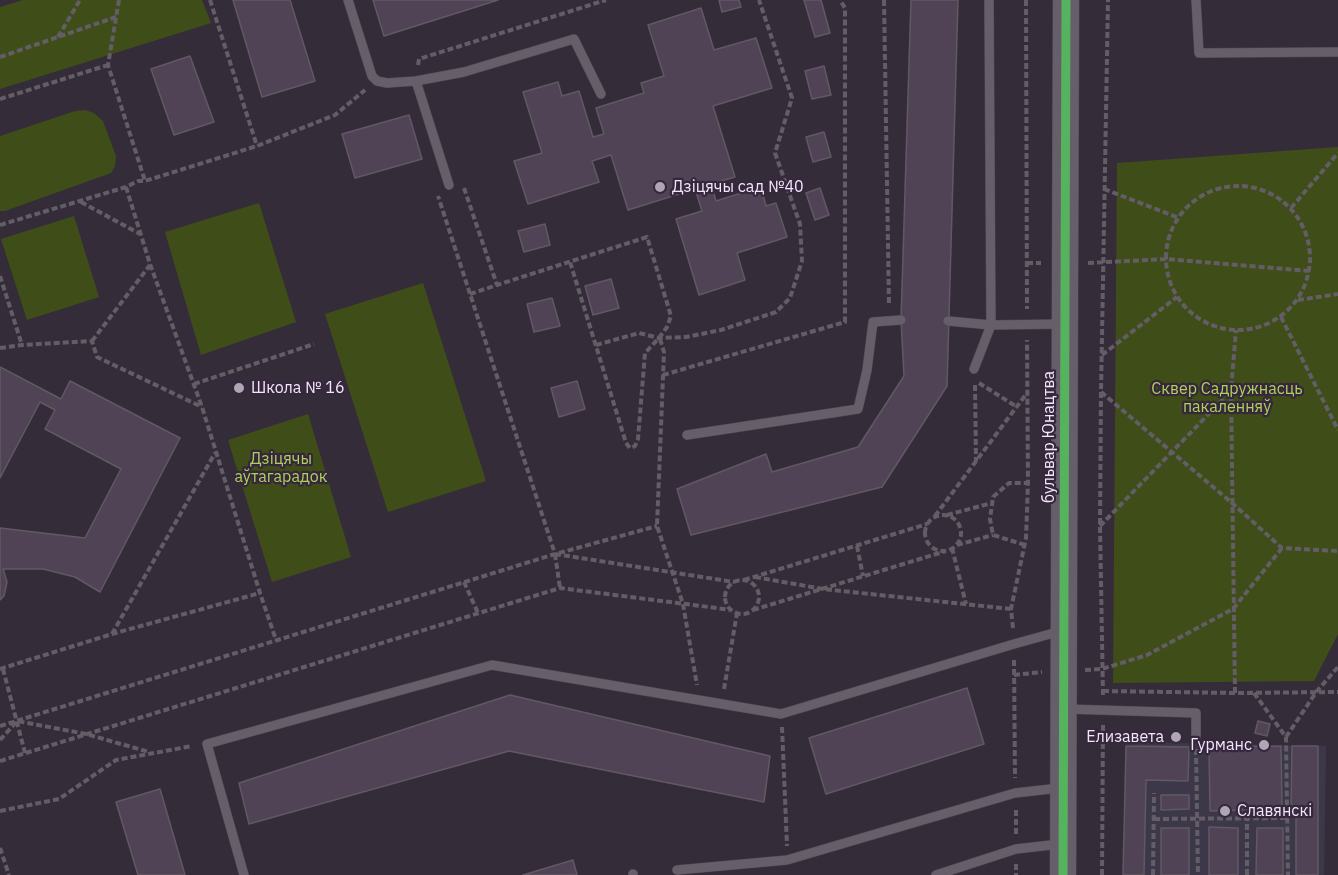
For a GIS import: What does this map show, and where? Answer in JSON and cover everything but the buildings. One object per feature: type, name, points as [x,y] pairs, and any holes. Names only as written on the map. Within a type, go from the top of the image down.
[{"type":"street","name":"бульвар Юнацтва","points":[[1063,875],[1066,0]]},
{"type":"lane","points":[[348,0],[372,76],[377,81],[387,83],[416,81],[464,72],[574,39],[601,94]]},
{"type":"lane","points":[[974,369],[991,325],[988,0]]},
{"type":"lane","points":[[1196,0],[1199,53],[1338,52]]},
{"type":"lane","points":[[416,81],[449,185]]},
{"type":"lane","points":[[687,435],[858,409],[867,370],[873,322],[901,320]]},
{"type":"lane","points":[[948,321],[991,325],[1065,324]]},
{"type":"lane","points":[[244,875],[207,744],[492,665],[781,714],[1064,631]]},
{"type":"lane","points":[[1063,709],[1196,712],[1196,736]]},
{"type":"lane","points":[[677,870],[788,860],[1015,793],[1063,788]]},
{"type":"lane","points":[[936,875],[1016,849],[1063,844]]},
{"type":"path","points":[[58,37],[80,0]]},
{"type":"path","points":[[119,0],[108,65],[145,181]]},
{"type":"path","points":[[210,0],[257,146]]},
{"type":"path","points":[[416,81],[419,59],[606,0]]},
{"type":"path","points":[[596,345],[639,333],[659,338],[686,337],[721,330],[776,312],[790,298],[802,261],[800,224],[775,153],[792,99],[759,0]]},
{"type":"path","points":[[663,375],[845,322],[845,8],[840,0]]},
{"type":"path","points":[[884,0],[889,320]]},
{"type":"path","points":[[1016,875],[1014,644],[1011,609],[1025,544],[1028,483],[1026,0]]},
{"type":"path","points":[[1102,875],[1103,691],[1100,526],[1108,0]]},
{"type":"path","points":[[0,57],[116,17]]},
{"type":"path","points":[[0,99],[108,65]]},
{"type":"path","points":[[0,225],[257,146],[335,115],[377,81]]},
{"type":"path","points":[[1291,208],[1338,153]]},
{"type":"path","points":[[1226,186],[1251,187],[1274,195],[1291,208],[1306,230],[1311,254],[1309,271],[1297,300],[1281,317],[1260,327],[1236,330],[1213,326],[1193,314],[1177,297],[1168,275],[1166,252],[1172,229],[1179,218],[1184,209],[1203,194],[1226,186]]},
{"type":"path","points":[[126,187],[150,264],[202,408],[276,640]]},
{"type":"path","points":[[1104,189],[1179,218]]},
{"type":"path","points":[[435,190],[555,554],[560,588]]},
{"type":"path","points":[[80,201],[141,235]]},
{"type":"path","points":[[470,294],[647,237],[670,316],[667,327],[645,353],[638,439],[635,446],[630,448],[626,443],[570,262]]},
{"type":"path","points":[[1027,263],[1103,263],[1167,259],[1309,271]]},
{"type":"path","points":[[0,348],[92,341],[150,264]]},
{"type":"path","points":[[0,276],[22,345]]},
{"type":"path","points":[[1297,300],[1338,294]]},
{"type":"path","points":[[1102,355],[1177,297]]},
{"type":"path","points":[[1281,317],[1338,430]]},
{"type":"path","points":[[1235,693],[1231,390],[1236,330]]},
{"type":"path","points":[[659,338],[664,352],[657,526],[683,604],[699,700]]},
{"type":"path","points":[[92,341],[97,357],[202,408]]},
{"type":"path","points":[[194,384],[314,344]]},
{"type":"path","points":[[976,461],[974,380],[1017,407]]},
{"type":"path","points":[[1100,526],[1231,390]]},
{"type":"path","points":[[555,554],[734,582],[927,524],[1028,392]]},
{"type":"path","points":[[1101,392],[1232,503],[1281,548],[1338,551]]},
{"type":"path","points":[[112,634],[215,452]]},
{"type":"path","points":[[993,535],[990,519],[993,496],[1009,483],[1028,483]]},
{"type":"path","points":[[935,516],[992,503]]},
{"type":"path","points":[[0,761],[560,588],[743,614],[952,549],[961,533],[960,527],[947,515]]},
{"type":"path","points":[[927,524],[925,535],[930,545],[934,549],[946,551]]},
{"type":"path","points":[[0,726],[555,554],[657,526]]},
{"type":"path","points":[[956,545],[993,535],[1025,544]]},
{"type":"path","points":[[857,546],[863,576]]},
{"type":"path","points":[[1014,675],[1102,669],[1147,655],[1233,609],[1281,548]]},
{"type":"path","points":[[952,549],[966,604]]},
{"type":"path","points":[[755,577],[823,589],[1011,609]]},
{"type":"path","points":[[744,580],[750,582],[758,590],[759,601],[753,610]]},
{"type":"path","points":[[464,582],[477,613]]},
{"type":"path","points":[[721,704],[735,612],[726,601],[726,596],[729,586],[734,582]]},
{"type":"path","points":[[25,753],[1,669],[112,634],[260,594]]},
{"type":"path","points":[[1288,875],[1286,737],[1317,691],[1338,667]]},
{"type":"path","points":[[1103,691],[1338,692]]},
{"type":"path","points":[[1253,693],[1286,737]]},
{"type":"path","points":[[781,714],[788,860]]},
{"type":"path","points":[[17,721],[86,734],[150,753]]},
{"type":"path","points":[[0,740],[17,721]]},
{"type":"path","points":[[1196,736],[1198,875]]},
{"type":"path","points":[[0,812],[59,799],[116,760],[207,744]]},
{"type":"path","points":[[1153,875],[1154,793]]},
{"type":"path","points":[[1154,819],[1288,818]]},
{"type":"path","points":[[1247,819],[1247,875]]},
{"type":"path","points":[[0,848],[9,875]]},
{"type":"shaded area","name":"Славянскі","points":[[1127,742],[1326,746],[1324,875],[1123,875]]},
{"type":"green space","points":[[23,0],[202,0],[211,23],[0,89],[0,7]]},
{"type":"green space","points":[[85,110],[94,113],[103,121],[116,156],[115,166],[111,173],[0,211],[0,136],[75,111]]},
{"type":"green space","name":"Сквер Садружнасць пакаленняў","points":[[1338,147],[1338,634],[1314,681],[1113,683],[1117,163]]},
{"type":"green space","points":[[259,203],[296,322],[201,355],[165,232]]},
{"type":"green space","points":[[74,216],[99,297],[27,320],[1,239]]},
{"type":"green space","points":[[423,283],[486,481],[388,512],[325,314]]},
{"type":"green space","name":"Дзіцячы аўтагарадок","points":[[308,414],[351,557],[272,582],[228,440]]},
{"type":"cycle path","points":[[1063,875],[1066,0]]},
{"type":"place","name":"Дзіцячы сад №40","points":[[660,187]]},
{"type":"place","name":"Школа № 16","points":[[239,388]]},
{"type":"place","name":"Елизавета","points":[[1176,737]]},
{"type":"place","name":"Гурманс","points":[[1264,745]]},
{"type":"place","name":"Славянскі","points":[[1225,811]]}]
